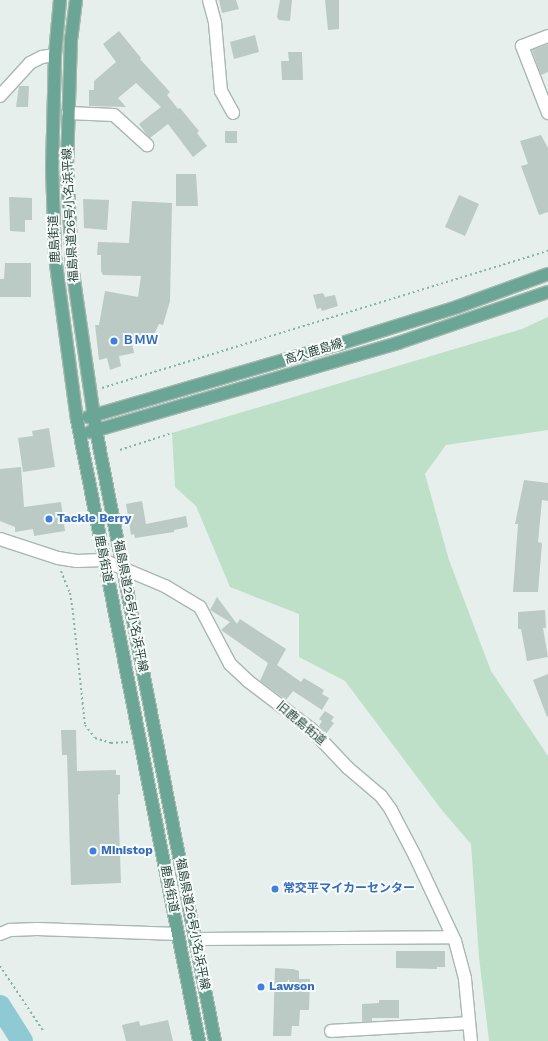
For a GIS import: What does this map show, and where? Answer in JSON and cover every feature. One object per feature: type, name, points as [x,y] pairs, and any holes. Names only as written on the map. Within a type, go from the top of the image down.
[{"type":"main road","name":"鹿島街道","points":[[60,0],[55,55],[52,166],[55,257],[77,420],[103,560],[199,1041]]},
{"type":"main road","name":"福島県道26号小名浜平線","points":[[76,0],[68,113],[67,168],[72,266],[96,430],[216,1041]]},
{"type":"main road","name":"高久鹿島線","points":[[77,420],[329,347],[457,307],[548,274]]},
{"type":"main road","name":"高久鹿島線","points":[[81,436],[96,430],[398,343],[548,292]]},
{"type":"street","points":[[209,0],[215,23],[221,91],[233,113]]},
{"type":"street","points":[[548,36],[522,46],[548,113]]},
{"type":"street","points":[[0,96],[30,63],[42,57],[55,55]]},
{"type":"street","points":[[68,113],[114,115],[147,144]]},
{"type":"street","name":"旧鹿島街道","points":[[0,539],[50,555],[77,561],[103,560],[165,586],[200,607],[230,664],[248,681],[310,728],[348,768],[381,796],[392,810],[453,937],[465,979],[470,1041]]},
{"type":"street","points":[[0,934],[10,930],[37,929],[178,934]]},
{"type":"street","points":[[195,939],[453,937]]},
{"type":"street","points":[[331,1031],[469,1023]]},
{"type":"path","points":[[117,382],[359,311],[548,251]]},
{"type":"path","points":[[120,450],[172,433]]},
{"type":"path","points":[[50,555],[60,569],[70,593],[88,730],[95,738],[111,743],[140,740]]},
{"type":"path","points":[[0,966],[44,1032]]},
{"type":"green space","points":[[548,317],[548,430],[446,445],[425,474],[449,560],[491,671],[548,756],[548,1041],[489,1041],[479,957],[471,844],[441,809],[345,681],[299,657],[299,614],[230,587],[196,506],[175,487],[172,433],[522,329]]},
{"type":"building","points":[[219,0],[236,0],[239,9],[222,13]]},
{"type":"building","points":[[280,0],[292,0],[290,21],[279,20],[277,17]]},
{"type":"building","points":[[325,0],[339,0],[339,29],[328,30]]},
{"type":"building","points":[[119,31],[141,58],[140,59],[170,92],[167,95],[178,109],[180,108],[199,131],[197,133],[207,146],[193,157],[168,124],[150,138],[147,135],[139,124],[161,107],[136,83],[118,98],[126,107],[89,106],[89,90],[94,90],[94,81],[116,62],[103,44]]},
{"type":"building","points":[[255,35],[259,52],[234,59],[230,42]]},
{"type":"building","points":[[548,44],[548,72],[541,75],[532,50]]},
{"type":"building","points":[[288,52],[302,52],[303,80],[282,80],[281,61],[289,61]]},
{"type":"building","points":[[19,86],[29,86],[28,107],[16,107]]},
{"type":"building","points":[[225,131],[237,131],[237,143],[225,143]]},
{"type":"building","points":[[541,135],[548,148],[548,212],[539,215],[521,166],[528,164],[520,141]]},
{"type":"building","points":[[176,174],[196,174],[198,206],[176,206]]},
{"type":"building","points":[[459,195],[479,204],[465,236],[445,227]]},
{"type":"building","points":[[9,197],[32,198],[32,220],[25,220],[25,232],[10,231]]},
{"type":"building","points":[[83,199],[109,200],[107,230],[84,228]]},
{"type":"building","points":[[132,201],[172,203],[170,301],[163,325],[159,324],[149,345],[132,344],[134,353],[119,356],[121,366],[110,370],[107,358],[99,360],[95,325],[99,325],[105,291],[138,297],[141,276],[103,275],[101,271],[101,255],[97,255],[98,242],[129,243]]},
{"type":"building","points":[[5,263],[31,263],[31,297],[0,297],[0,279],[4,279]]},
{"type":"building","points":[[323,293],[325,297],[335,295],[338,306],[322,311],[321,308],[317,309],[313,295]]},
{"type":"building","points":[[49,428],[55,467],[23,472],[18,438],[33,436],[32,431]]},
{"type":"building","points":[[21,467],[24,507],[61,502],[65,531],[34,536],[33,529],[15,532],[15,527],[0,521],[0,469]]},
{"type":"building","points":[[524,480],[548,483],[548,501],[542,500],[538,542],[542,543],[538,592],[513,592],[518,524],[515,524]]},
{"type":"building","points":[[142,501],[146,524],[186,516],[188,527],[174,530],[174,532],[135,538],[134,534],[131,535],[126,504]]},
{"type":"building","points":[[217,597],[237,624],[240,619],[286,649],[277,665],[301,682],[304,678],[324,690],[322,694],[329,698],[322,710],[293,691],[286,700],[260,681],[268,663],[221,630],[230,622],[210,610]]},
{"type":"building","points":[[545,610],[546,628],[543,628],[548,657],[527,661],[521,629],[518,629],[518,612]]},
{"type":"building","points":[[548,674],[548,716],[547,717],[533,680]]},
{"type":"building","points":[[325,711],[334,717],[331,721],[334,723],[326,734],[319,726],[322,721],[319,719]]},
{"type":"building","points":[[61,730],[76,730],[77,771],[116,770],[116,775],[120,775],[120,794],[118,795],[121,883],[71,885],[67,755],[62,755]]},
{"type":"building","points":[[396,951],[445,951],[445,967],[437,967],[437,969],[396,968]]},
{"type":"building","points":[[275,968],[293,969],[299,971],[299,979],[310,979],[309,1010],[300,1010],[299,1026],[292,1026],[291,1036],[273,1036]]},
{"type":"building","points":[[379,1000],[399,1000],[399,1018],[372,1018],[372,1021],[362,1022],[362,1004],[379,1003]]},
{"type":"building","points":[[168,1020],[173,1041],[126,1041],[122,1025],[139,1021],[140,1026]]},
{"type":"waterway","points":[[0,1006],[22,1041]]},
{"type":"place","name":"ＢＭＷ","points":[[114,341]]},
{"type":"place","name":"Tackle Berry","points":[[49,519]]},
{"type":"place","name":"Ministop","points":[[93,851]]},
{"type":"place","name":"常交平マイカーセンター","points":[[275,889]]},
{"type":"place","name":"Lawson","points":[[261,987]]}]
